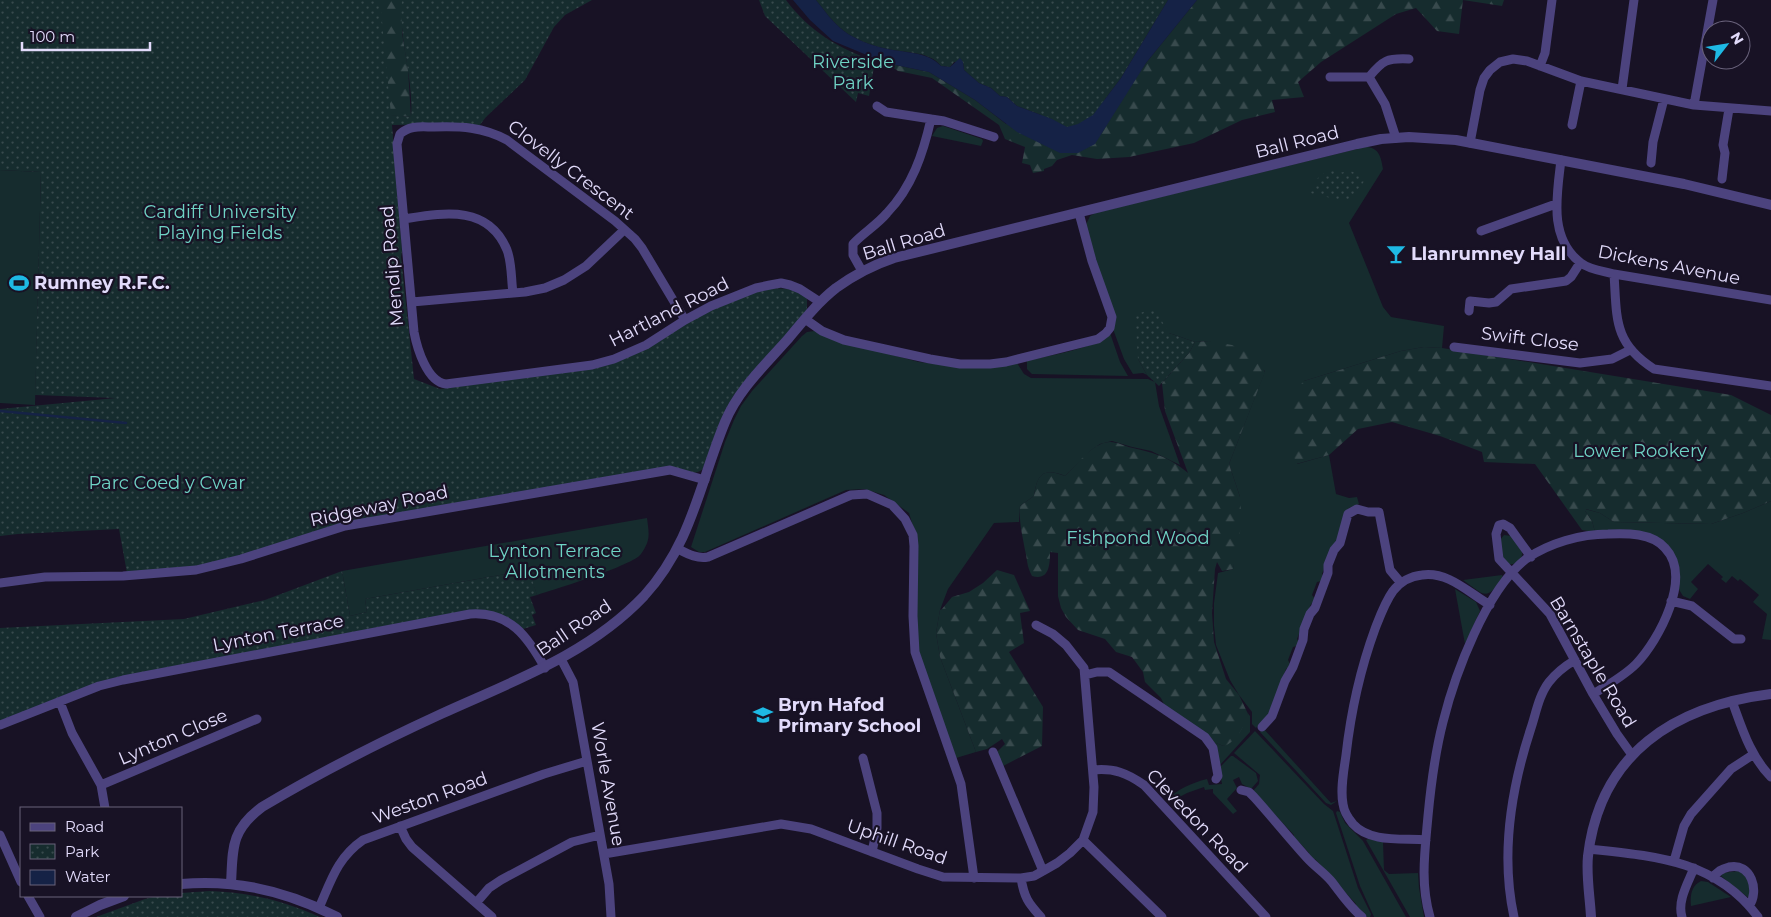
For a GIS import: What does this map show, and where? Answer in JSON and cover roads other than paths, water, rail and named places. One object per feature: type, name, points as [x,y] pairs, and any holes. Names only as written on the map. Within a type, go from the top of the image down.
[{"type":"street","points":[[1540,66],[1545,53],[1552,0]]},
{"type":"street","points":[[1622,89],[1634,0]]},
{"type":"street","points":[[1694,105],[1713,0]]},
{"type":"street","points":[[1330,77],[1369,77],[1386,60],[1393,58],[1409,59]]},
{"type":"street","points":[[1470,143],[1484,78],[1500,62],[1513,58],[1527,61],[1581,81],[1694,105],[1770,111],[1771,100]]},
{"type":"street","points":[[1369,77],[1385,104],[1396,138]]},
{"type":"street","points":[[1572,125],[1581,81]]},
{"type":"street","points":[[1651,162],[1664,99]]},
{"type":"street","points":[[877,106],[886,112],[944,121],[994,137]]},
{"type":"street","points":[[1722,179],[1725,153],[1722,145],[1729,109]]},
{"type":"street","points":[[862,271],[853,256],[853,244],[882,218],[901,197],[920,160],[931,119]]},
{"type":"street","name":"Clovelly Crescent","points":[[397,140],[400,134],[411,127],[460,126],[493,133],[519,148],[624,230],[642,248],[686,320]]},
{"type":"street","name":"Ball Road","points":[[231,884],[234,842],[247,820],[262,807],[407,731],[545,668],[599,635],[631,608],[655,583],[678,549],[693,515],[722,428],[736,400],[820,302],[862,271],[894,258],[1357,144],[1396,138],[1432,137],[1470,143],[1684,184],[1771,205]]},
{"type":"street","name":"Mendip Road","points":[[397,140],[414,332],[417,345],[431,375],[438,382]]},
{"type":"street","name":"Dickens Avenue","points":[[1561,160],[1556,204],[1558,227],[1565,245],[1580,263],[1594,270],[1614,274],[1771,300]]},
{"type":"street","points":[[1481,231],[1556,204]]},
{"type":"street","points":[[404,219],[451,213],[467,216],[484,224],[498,236],[507,251],[513,293]]},
{"type":"street","points":[[805,319],[816,328],[836,338],[960,364],[1006,362],[1098,339],[1110,328],[1112,316],[1096,274],[1079,213]]},
{"type":"street","points":[[412,302],[531,292],[545,288],[586,266],[624,230]]},
{"type":"street","points":[[1468,311],[1470,301],[1496,302],[1511,289],[1566,281],[1580,263]]},
{"type":"street","points":[[1614,274],[1618,324],[1622,338],[1639,360],[1654,370],[1771,386]]},
{"type":"street","name":"Hartland Road","points":[[438,382],[446,384],[602,362],[646,345],[711,306],[734,296],[770,285],[780,283],[800,288],[820,302]]},
{"type":"street","name":"Swift Close","points":[[1454,347],[1580,363],[1612,360],[1630,350]]},
{"type":"street","name":"Ridgeway Road","points":[[0,583],[45,577],[132,576],[196,570],[241,559],[305,537],[364,522],[670,470],[705,480]]},
{"type":"street","points":[[678,549],[694,556],[708,558],[851,495],[859,494],[876,497],[892,505],[898,511],[913,535],[915,652],[961,784],[974,878]]},
{"type":"street","points":[[1262,727],[1272,716],[1284,681],[1293,666],[1303,640],[1304,629],[1310,614],[1315,608],[1328,573],[1328,565],[1334,550],[1340,543],[1348,514],[1352,510],[1360,508],[1368,512],[1379,512],[1390,570],[1401,583]]},
{"type":"street","name":"Barnstaple Road","points":[[1531,557],[1510,528],[1503,524],[1499,526],[1496,534],[1499,559],[1550,614],[1593,694],[1632,755]]},
{"type":"street","points":[[1430,917],[1423,881],[1435,758],[1445,712],[1464,656],[1490,605],[1513,574],[1531,557],[1566,540],[1584,536],[1610,534],[1646,537],[1660,543],[1674,561],[1675,584],[1672,601],[1658,634],[1642,657],[1621,677],[1593,694]]},
{"type":"street","points":[[1426,840],[1374,836],[1361,831],[1345,811],[1342,798],[1344,770],[1359,680],[1370,642],[1385,606],[1393,591],[1401,583],[1414,576],[1424,574],[1442,576],[1450,579],[1490,605]]},
{"type":"street","points":[[1672,601],[1692,606],[1734,639],[1741,639]]},
{"type":"street","name":"Lynton Terrace","points":[[0,725],[100,686],[123,680],[444,618],[477,614],[498,618],[518,630],[529,642],[545,668]]},
{"type":"street","name":"Uphill Road","points":[[604,854],[781,824],[811,829],[932,874],[954,878],[1021,878],[1034,876],[1070,853],[1083,840],[1094,804],[1085,675],[1080,662],[1066,645],[1053,634],[1036,625]]},
{"type":"street","name":"Worle Avenue","points":[[561,659],[573,682],[609,884],[611,917]]},
{"type":"street","points":[[1514,917],[1508,878],[1507,841],[1511,807],[1520,762],[1545,687],[1559,671],[1575,660]]},
{"type":"street","points":[[1085,675],[1109,672],[1205,737],[1213,748],[1218,776],[1216,779]]},
{"type":"street","points":[[1591,917],[1588,870],[1589,849],[1594,823],[1601,802],[1617,774],[1632,755],[1671,725],[1703,710],[1732,701],[1771,694]]},
{"type":"street","points":[[1732,701],[1743,733],[1754,754],[1771,777]]},
{"type":"street","points":[[60,702],[72,733],[101,785],[104,807]]},
{"type":"street","name":"Lynton Close","points":[[101,785],[257,719]]},
{"type":"street","points":[[993,752],[1043,871]]},
{"type":"street","points":[[1674,860],[1684,826],[1691,814],[1732,769],[1754,754]]},
{"type":"street","points":[[863,758],[877,813],[877,828],[872,852]]},
{"type":"street","name":"Weston Road","points":[[319,908],[339,863],[349,850],[368,837],[587,761]]},
{"type":"street","name":"Clevedon Road","points":[[1093,770],[1117,770],[1144,785],[1266,917]]},
{"type":"street","points":[[1241,790],[1250,792],[1362,917]]},
{"type":"street","points":[[400,826],[412,847],[492,917]]},
{"type":"street","points":[[0,835],[20,880]]},
{"type":"street","points":[[476,903],[489,888],[501,880],[572,842],[600,835]]},
{"type":"street","points":[[1083,840],[1162,917]]},
{"type":"street","points":[[1589,849],[1674,860],[1694,868],[1731,890],[1758,917]]},
{"type":"street","points":[[1713,878],[1719,871],[1733,866],[1747,870],[1754,893],[1753,901],[1749,906]]},
{"type":"street","points":[[1682,917],[1680,910],[1682,899],[1694,868]]},
{"type":"street","points":[[1021,878],[1024,895],[1030,906],[1041,917]]},
{"type":"street","points":[[182,884],[231,884],[269,890],[319,908],[337,917]]},
{"type":"street","points":[[29,897],[40,917]]},
{"type":"street","points":[[76,917],[118,897]]},
{"type":"water","points":[[793,0],[816,0],[840,28],[853,37],[868,43],[883,48],[922,55],[936,61],[941,66],[950,67],[960,58],[963,62],[964,70],[979,83],[991,88],[1000,96],[1007,97],[1017,106],[1052,119],[1067,127],[1078,124],[1093,115],[1121,78],[1168,0],[1197,0],[1146,63],[1095,144],[1078,153],[1060,153],[1017,132],[975,100],[929,72],[886,63],[833,41],[810,20]]},
{"type":"waterway","points":[[0,411],[126,423]]},
{"type":"place","name":"Llanrumney Hall","points":[[1396,254]]},
{"type":"place","name":"Rumney R.F.C.","points":[[19,283]]},
{"type":"place","name":"Bryn Hafod Primary School","points":[[763,715]]},
{"type":"park label","name":"Riverside Park","points":[[853,72]]},
{"type":"park label","name":"Cardiff University Playing Fields","points":[[220,222]]},
{"type":"park label","name":"Lower Rookery","points":[[1640,451]]},
{"type":"park label","name":"Parc Coed y Cwar","points":[[167,483]]},
{"type":"park label","name":"Fishpond Wood","points":[[1138,538]]},
{"type":"park label","name":"Lynton Terrace Allotments","points":[[555,561]]}]
